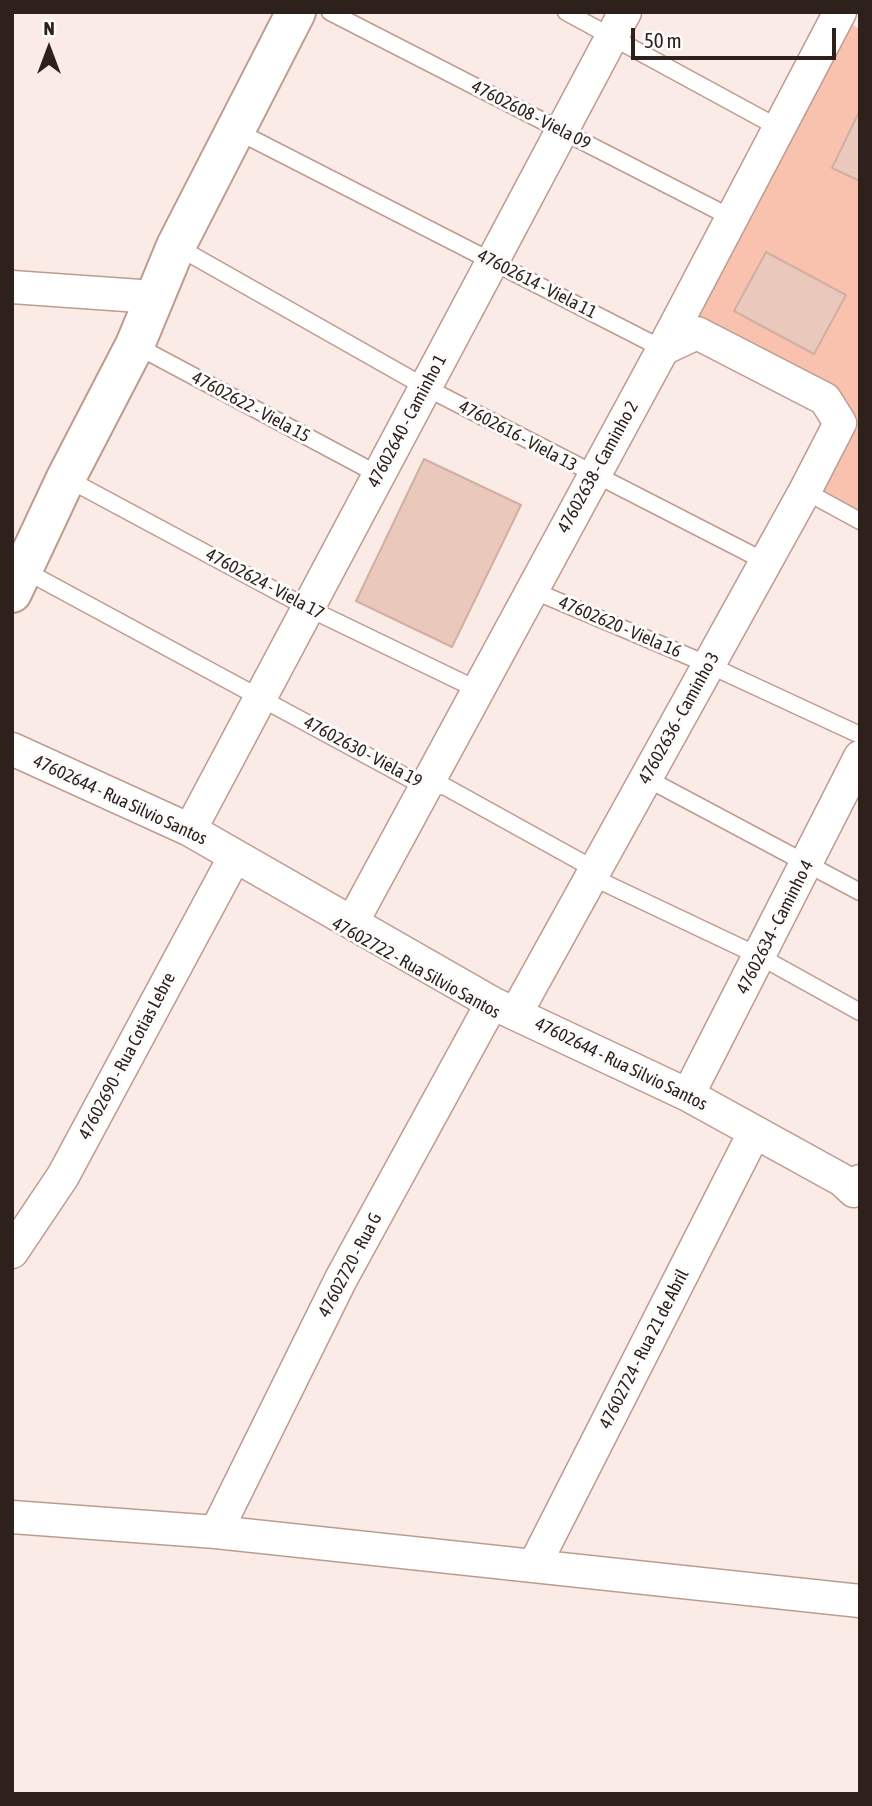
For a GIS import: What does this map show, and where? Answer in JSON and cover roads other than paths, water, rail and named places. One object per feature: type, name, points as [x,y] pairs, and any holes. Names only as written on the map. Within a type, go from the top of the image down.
[{"type":"street","points":[[129,342],[140,296],[229,128],[282,12]]},
{"type":"street","points":[[229,128],[296,12]]},
{"type":"street","name":"47602638 - Caminho 2","points":[[353,921],[663,349],[779,128],[846,19]]},
{"type":"street","name":"47602640 - Caminho 1","points":[[190,830],[618,24]]},
{"type":"street","points":[[15,572],[60,475],[129,342],[170,243]]},
{"type":"street","points":[[14,287],[140,296]]},
{"type":"street","name":"47602636 - Caminho 3","points":[[499,1009],[590,876],[766,562],[840,423],[825,399],[697,333],[663,349]]},
{"type":"street","name":"47602644 - Rua Silvio Santos","points":[[12,749],[190,830],[232,860],[353,921],[499,1009],[688,1096],[752,1137],[858,1188]]},
{"type":"street","name":"47602722 - Rua Silvio Santos","points":[[12,757],[232,860],[499,1009],[752,1137]]},
{"type":"street","name":"47602634 - Caminho 4","points":[[688,1096],[761,957],[860,757]]},
{"type":"street","name":"47602690 - Rua Cotias Lebre","points":[[12,1252],[63,1176],[232,860]]},
{"type":"street","name":"47602720 - Rua G","points":[[216,1532],[341,1279],[499,1009]]},
{"type":"street","name":"47602724 - Rua 21 de Abril","points":[[534,1566],[752,1137]]},
{"type":"street","points":[[12,1517],[216,1532],[860,1601]]},
{"type":"lane","name":"47602608 - Viela 09","points":[[330,12],[732,218]]},
{"type":"lane","points":[[566,12],[618,24],[779,128]]},
{"type":"lane","name":"47602614 - Viela 11","points":[[229,128],[663,349]]},
{"type":"lane","name":"47602616 - Viela 13","points":[[170,243],[425,387],[766,562]]},
{"type":"lane","name":"47602622 - Viela 15","points":[[129,342],[379,475]]},
{"type":"lane","name":"47602624 - Viela 17","points":[[60,475],[308,608],[478,690]]},
{"type":"lane","points":[[805,491],[860,521]]},
{"type":"lane","name":"47602630 - Viela 19","points":[[15,572],[259,697],[425,787],[444,786],[583,863],[590,876],[761,957],[860,1012]]},
{"type":"lane","name":"47602620 - Viela 16","points":[[532,590],[709,665],[860,735]]},
{"type":"lane","points":[[646,778],[860,892]]}]
